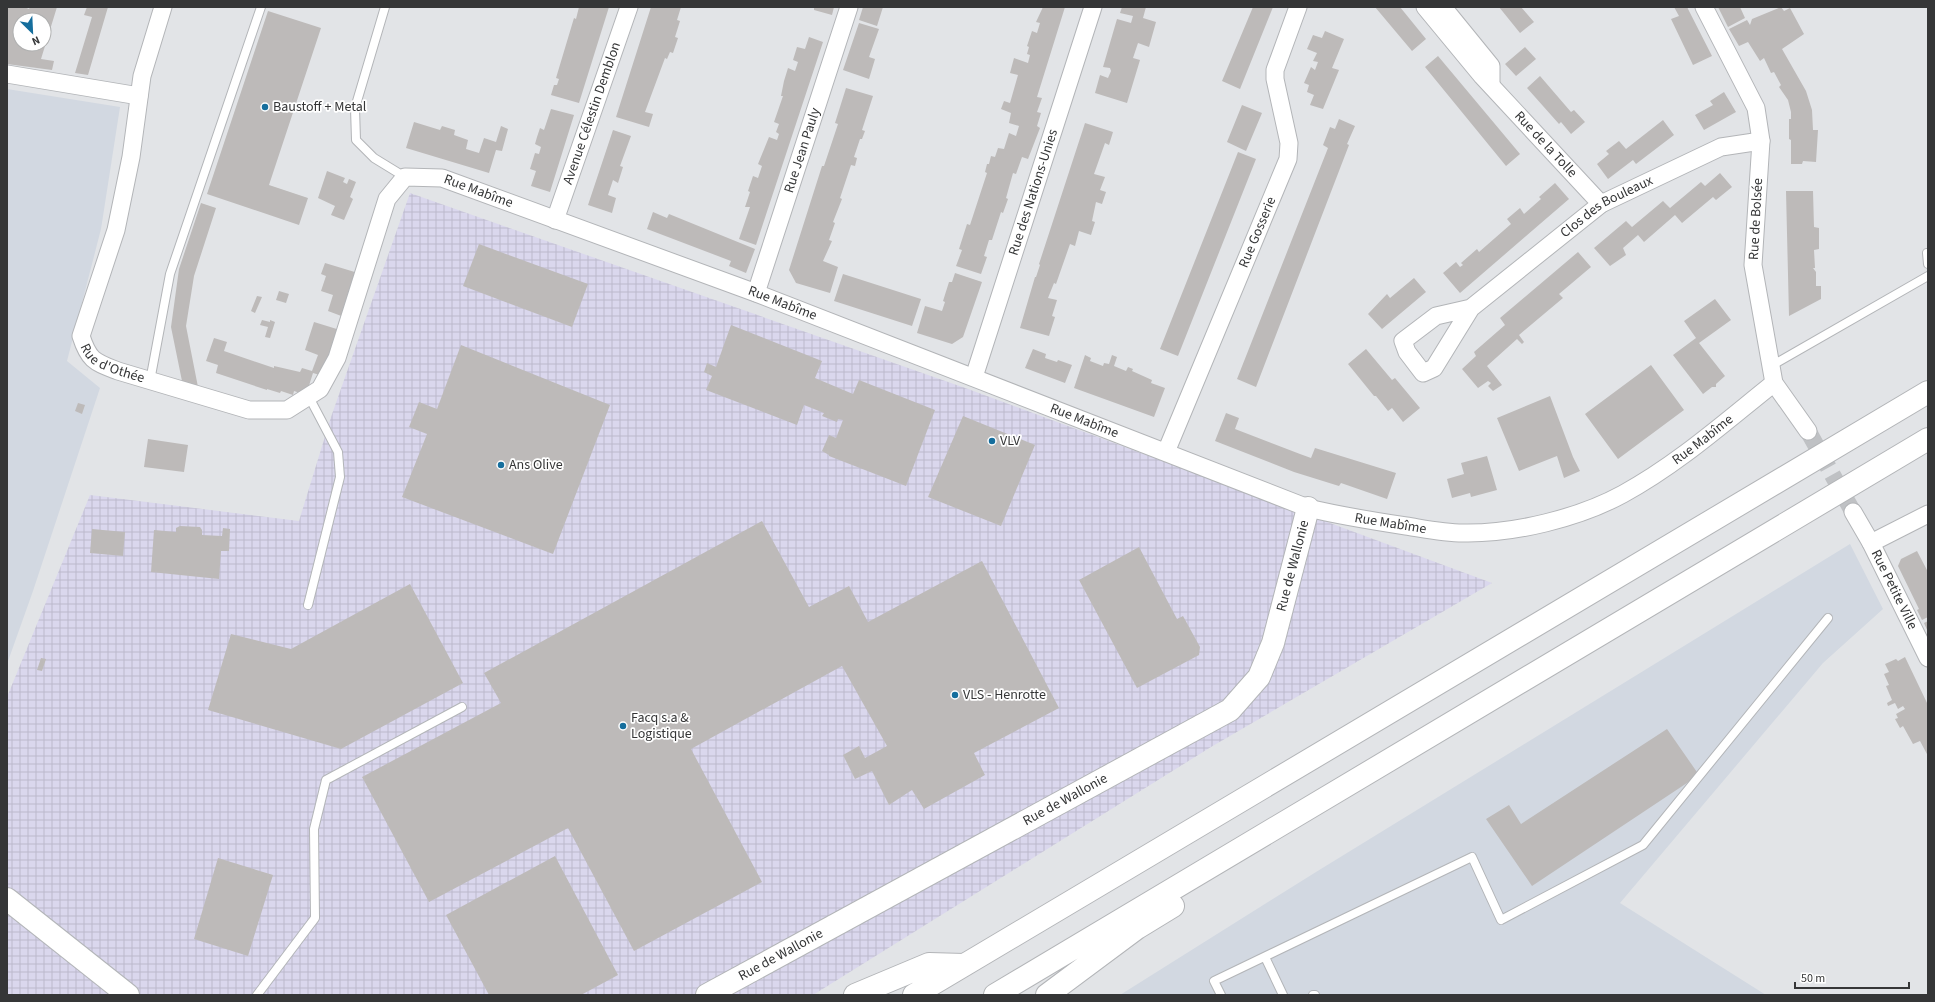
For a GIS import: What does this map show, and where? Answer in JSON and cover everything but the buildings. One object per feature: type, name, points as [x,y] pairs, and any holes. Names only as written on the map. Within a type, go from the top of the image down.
[{"type":"main road","points":[[914,995],[1928,392]]},
{"type":"main road","points":[[994,995],[1928,439]]},
{"type":"main road","name":"Rue de Wallonie","points":[[707,995],[1230,710],[1259,677],[1273,643],[1308,508]]},
{"type":"main road","points":[[1047,995],[1137,928],[1415,757],[1444,727]]},
{"type":"main road","points":[[7,899],[128,995]]},
{"type":"main road","points":[[855,995],[929,964],[964,965]]},
{"type":"street","name":"Rue d'Othée","points":[[162,7],[142,76],[131,157],[116,230],[82,336],[86,352],[97,363],[249,410],[287,410],[320,389],[337,358],[387,199],[405,177]]},
{"type":"street","name":"Avenue Célestin Demblon","points":[[555,220],[629,7]]},
{"type":"street","name":"Rue Jean Pauly","points":[[756,293],[849,7]]},
{"type":"street","name":"Rue des Nations-Unies","points":[[974,377],[1093,7]]},
{"type":"street","name":"Rue Gosserie","points":[[1166,452],[1288,159],[1289,143],[1275,79],[1275,70],[1298,7]]},
{"type":"street","name":"Rue de la Tolle","points":[[1425,7],[1491,84],[1601,204]]},
{"type":"street","points":[[1443,7],[1491,66],[1491,84]]},
{"type":"street","name":"Rue de Bolsée","points":[[1704,7],[1756,108],[1760,141],[1753,265],[1774,383],[1808,431]]},
{"type":"street","points":[[7,74],[139,96]]},
{"type":"street","name":"Clos des Bouleaux","points":[[1471,308],[1601,204],[1721,148],[1760,141]]},
{"type":"street","name":"Rue Mabîme","points":[[405,177],[442,178],[756,293],[1308,508],[1347,517],[1423,529],[1463,533],[1546,523],[1579,513],[1628,490],[1671,464],[1774,383]]},
{"type":"street","name":"Rue Petite Ville","points":[[1854,512],[1928,658]]},
{"type":"street","points":[[1871,543],[1928,514]]},
{"type":"lane","points":[[150,380],[170,274],[261,7]]},
{"type":"lane","points":[[385,7],[354,108],[356,140],[374,158],[405,177]]},
{"type":"lane","points":[[1927,253],[1928,264]]},
{"type":"lane","points":[[1771,366],[1928,276]]},
{"type":"lane","points":[[308,397],[338,452],[340,477],[308,604]]},
{"type":"lane","points":[[1221,995],[1214,981],[1472,857],[1501,920],[1642,845],[1828,618]]},
{"type":"lane","points":[[257,995],[276,972],[315,918],[314,829],[326,780],[462,707]]},
{"type":"lane","points":[[1264,957],[1282,995]]},
{"type":"shaded area","points":[[7,89],[120,107],[101,229],[67,361],[100,388],[33,591],[7,664]]},
{"type":"shaded area","points":[[410,193],[968,389],[1492,583],[1211,747],[813,995],[7,995],[7,697],[90,495],[299,521],[331,417]]},
{"type":"shaded area","points":[[1850,544],[1883,609],[1823,663],[1620,903],[1766,995],[1120,995],[1316,872]]},
{"type":"tunnel","points":[[1808,431],[1853,512]]},
{"type":"place","name":"Baustoff + Metal","points":[[265,107]]},
{"type":"place","name":"VLV","points":[[992,441]]},
{"type":"place","name":"Ans Olive","points":[[501,465]]},
{"type":"place","name":"VLS - Henrotte","points":[[955,695]]},
{"type":"place","name":"Facq s.a & Logistique","points":[[623,726]]}]
